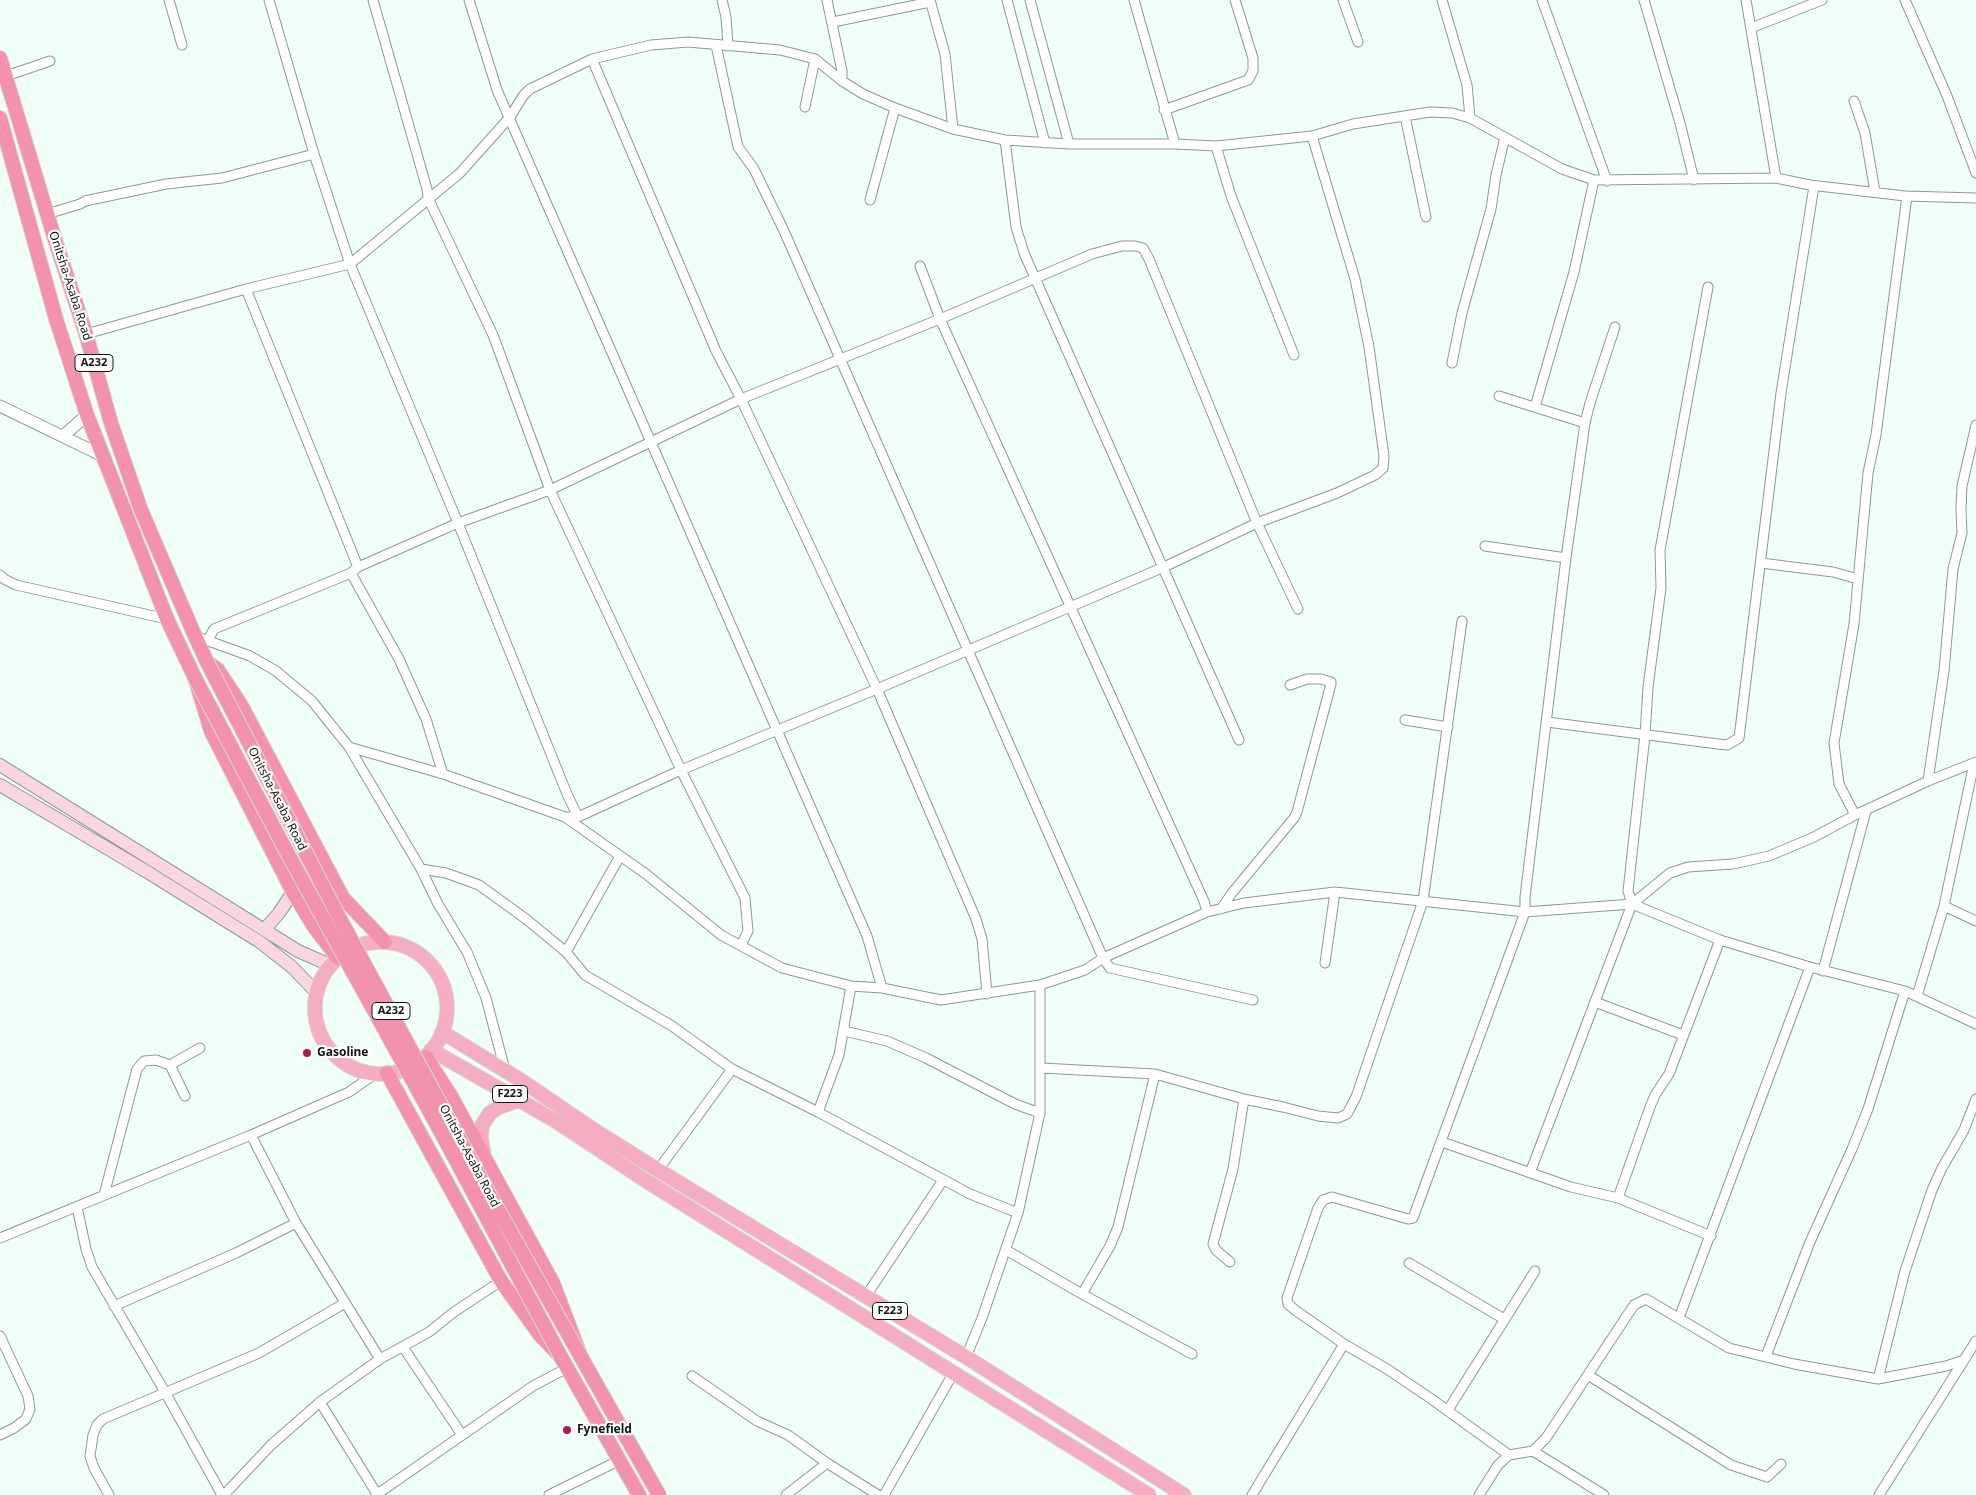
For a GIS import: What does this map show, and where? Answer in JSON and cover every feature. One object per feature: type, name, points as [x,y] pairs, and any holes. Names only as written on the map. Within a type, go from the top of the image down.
[{"type":"highway","name":"Onitsha-Asaba Road","points":[[0,58],[55,240],[86,334],[111,423],[141,510],[201,638],[208,662],[340,919],[480,1179],[659,1495]]},
{"type":"highway","name":"A232","points":[[0,118],[36,249],[87,415],[166,619],[289,856],[436,1123],[564,1363],[639,1495]]},
{"type":"highway","points":[[36,249],[55,240]]},
{"type":"highway","points":[[208,662],[218,670],[241,705],[343,898],[385,942]]},
{"type":"highway","points":[[195,678],[211,731],[293,892],[334,962]]},
{"type":"highway","points":[[429,1053],[450,1096],[553,1283],[581,1357]]},
{"type":"highway","points":[[382,1073],[501,1281],[540,1336],[564,1363]]},
{"type":"highway","points":[[632,1482],[646,1471]]},
{"type":"main road","points":[[0,765],[298,951],[334,962]]},
{"type":"main road","points":[[0,785],[149,873],[260,942],[292,967],[317,992]]},
{"type":"main road","points":[[265,929],[279,913],[293,892]]},
{"type":"main road","points":[[385,942],[400,945],[414,951],[430,965],[441,982],[446,1002],[446,1012],[442,1032],[429,1053],[407,1068],[382,1073],[356,1068],[347,1064],[331,1051],[320,1033],[315,1013],[317,992],[324,974],[334,962],[355,947],[385,942]]},
{"type":"main road","name":"F223","points":[[442,1032],[504,1070],[648,1182],[1149,1495]]},
{"type":"main road","name":"F223","points":[[429,1053],[520,1100],[554,1120],[658,1170],[966,1357],[1184,1495]]},
{"type":"main road","points":[[485,1159],[481,1138],[482,1125],[490,1112],[520,1100]]},
{"type":"street","points":[[169,0],[182,45]]},
{"type":"street","points":[[269,0],[314,154],[350,264],[458,523],[567,794],[578,816]]},
{"type":"street","points":[[373,0],[428,189],[428,198],[493,335],[550,490],[681,770],[745,898],[748,931],[741,945]]},
{"type":"street","points":[[469,0],[497,90],[867,936],[882,988]]},
{"type":"street","points":[[722,0],[726,17],[728,46]]},
{"type":"street","points":[[827,0],[833,22],[842,71],[842,81]]},
{"type":"street","points":[[1007,0],[1046,142]]},
{"type":"street","points":[[1030,0],[1069,144]]},
{"type":"street","points":[[1134,0],[1175,144]]},
{"type":"street","points":[[1164,110],[1248,80],[1253,71],[1253,58],[1235,0]]},
{"type":"street","points":[[1343,0],[1358,42]]},
{"type":"street","points":[[1442,0],[1467,85],[1470,118]]},
{"type":"street","points":[[1542,0],[1607,181]]},
{"type":"street","points":[[1644,0],[1680,123],[1694,180]]},
{"type":"street","points":[[1746,0],[1776,178]]},
{"type":"street","points":[[1750,28],[1822,0]]},
{"type":"street","points":[[1905,0],[1947,96],[1976,173]]},
{"type":"street","points":[[833,22],[930,1],[945,54],[952,129]]},
{"type":"street","points":[[86,334],[246,289],[350,264],[460,173],[510,117],[523,96],[530,90],[592,59],[652,45],[688,42],[780,50],[815,59],[842,81],[895,108],[952,129],[1005,140],[1069,144],[1216,146],[1312,136],[1354,124],[1430,112],[1452,113],[1470,118],[1562,169],[1594,180],[1776,178],[1814,186],[1908,196],[1976,198]]},
{"type":"street","points":[[716,45],[738,147],[754,169],[784,230],[1103,958],[1110,968],[1253,1000]]},
{"type":"street","points":[[592,59],[716,351],[741,399],[877,689],[980,929],[987,994]]},
{"type":"street","points":[[805,107],[815,59]]},
{"type":"street","points":[[6,76],[50,61]]},
{"type":"street","points":[[1854,101],[1865,134],[1875,192]]},
{"type":"street","points":[[870,200],[895,108]]},
{"type":"street","points":[[1405,116],[1426,217]]},
{"type":"street","points":[[565,818],[578,816],[681,770],[1164,567],[1257,523],[1337,493],[1375,475],[1383,468],[1384,456],[1369,347],[1355,279],[1312,136]]},
{"type":"street","points":[[1452,363],[1462,313],[1491,209],[1504,137]]},
{"type":"street","points":[[1005,140],[1016,227],[1024,253],[1239,740]]},
{"type":"street","points":[[1216,146],[1231,196],[1294,354]]},
{"type":"street","points":[[47,214],[85,201],[166,184],[222,178],[314,154]]},
{"type":"street","points":[[1535,407],[1574,272],[1594,180]]},
{"type":"street","points":[[1547,722],[1727,745],[1739,738],[1780,403],[1814,186]]},
{"type":"street","points":[[1855,815],[1839,784],[1834,743],[1854,624],[1868,473],[1876,435],[1908,196]]},
{"type":"street","points":[[201,638],[214,628],[351,573],[358,567],[458,523],[550,490],[741,399],[840,358],[940,320],[1092,254],[1122,246],[1143,248],[1257,523],[1298,609]]},
{"type":"street","points":[[920,266],[940,320],[1204,901],[1207,912]]},
{"type":"street","points":[[1632,904],[1628,891],[1648,687],[1661,588],[1660,550],[1708,286]]},
{"type":"street","points":[[246,289],[358,567]]},
{"type":"street","points":[[1509,1455],[1387,1368],[1344,1344],[1288,1304],[1287,1298],[1318,1208],[1323,1200],[1332,1197],[1408,1219],[1413,1218],[1525,912],[1525,897],[1566,558],[1585,423],[1615,327]]},
{"type":"street","points":[[1499,396],[1585,423]]},
{"type":"street","points":[[0,406],[103,456]]},
{"type":"street","points":[[63,436],[87,415]]},
{"type":"street","points":[[1928,780],[1944,671],[1953,570],[1962,533],[1962,486],[1976,425]]},
{"type":"street","points":[[1485,546],[1566,558]]},
{"type":"street","points":[[1761,563],[1833,572],[1858,579]]},
{"type":"street","points":[[351,573],[399,659],[426,719],[443,774]]},
{"type":"street","points":[[0,575],[16,585],[166,619]]},
{"type":"street","points":[[1041,1068],[1155,1074],[1244,1099],[1318,1116],[1338,1118],[1347,1114],[1356,1097],[1423,901],[1462,621]]},
{"type":"street","points":[[201,638],[250,656],[291,682],[312,701],[349,747],[422,869],[438,904],[467,952],[486,998],[504,1070]]},
{"type":"street","points":[[1221,909],[1297,812],[1331,682],[1321,678],[1307,679],[1290,685]]},
{"type":"street","points":[[1405,720],[1448,727]]},
{"type":"street","points":[[349,747],[443,774],[565,818],[646,874],[721,935],[782,968],[851,986],[882,988],[941,1000],[1040,985],[1085,970],[1103,958],[1207,912],[1244,903],[1335,892],[1525,912],[1632,904],[1720,940],[1823,971],[1904,991],[1976,1024]]},
{"type":"street","points":[[1530,1173],[1632,904],[1670,873],[1688,867],[1732,864],[1769,856],[1814,837],[1928,780],[1975,762]]},
{"type":"street","points":[[1917,996],[1944,906],[1975,762]]},
{"type":"street","points":[[1823,971],[1866,811]]},
{"type":"street","points":[[566,952],[620,856]]},
{"type":"street","points":[[422,869],[446,873],[479,885],[526,919],[566,952],[585,975],[672,1026],[732,1069],[818,1112],[970,1194],[1018,1213]]},
{"type":"street","points":[[1325,963],[1335,892]]},
{"type":"street","points":[[1944,906],[1976,921]]},
{"type":"street","points":[[1618,1198],[1650,1107],[1669,1074],[1720,940]]},
{"type":"street","points":[[1679,1318],[1810,967]]},
{"type":"street","points":[[966,1357],[982,1318],[1018,1213],[1040,1113],[1040,985]]},
{"type":"street","points":[[818,1112],[839,1055],[851,986]]},
{"type":"street","points":[[1766,1356],[1810,1242],[1868,1109],[1904,991]]},
{"type":"street","points":[[1595,1002],[1683,1035]]},
{"type":"street","points":[[844,1031],[887,1041],[934,1062],[1016,1104],[1040,1113]]},
{"type":"street","points":[[170,1065],[200,1048]]},
{"type":"street","points":[[104,1195],[137,1069],[144,1061],[156,1060],[170,1065],[185,1096]]},
{"type":"street","points":[[658,1170],[732,1069]]},
{"type":"street","points":[[0,1238],[251,1135],[349,1092],[382,1073]]},
{"type":"street","points":[[1082,1294],[1110,1246],[1118,1227],[1155,1074]]},
{"type":"street","points":[[1230,1262],[1216,1250],[1213,1244],[1232,1168],[1244,1099]]},
{"type":"street","points":[[1878,1380],[1905,1271],[1932,1190],[1942,1168],[1964,1130],[1976,1099]]},
{"type":"street","points":[[251,1135],[296,1223],[380,1359]]},
{"type":"street","points":[[1442,1142],[1571,1187],[1618,1198],[1711,1236]]},
{"type":"street","points":[[866,1296],[943,1180]]},
{"type":"street","points":[[77,1207],[92,1267],[223,1495],[271,1444],[320,1402],[380,1359],[429,1332],[454,1312],[501,1281]]},
{"type":"street","points":[[114,1306],[296,1223]]},
{"type":"street","points":[[1006,1250],[1192,1354]]},
{"type":"street","points":[[1409,1263],[1504,1319]]},
{"type":"street","points":[[1448,1410],[1535,1271]]},
{"type":"street","points":[[1478,1495],[1498,1464],[1509,1455],[1533,1451],[1546,1438],[1634,1305],[1646,1299],[1729,1348],[1794,1364],[1878,1380],[1946,1366],[1964,1360]]},
{"type":"street","points":[[110,1495],[94,1468],[90,1456],[93,1435],[97,1425],[103,1419],[259,1353],[345,1303]]},
{"type":"street","points":[[0,1336],[28,1396],[30,1409],[26,1419],[0,1435]]},
{"type":"street","points":[[1879,1495],[1976,1340]]},
{"type":"street","points":[[1252,1495],[1344,1344]]},
{"type":"street","points":[[403,1347],[462,1435]]},
{"type":"street","points":[[320,1402],[377,1495],[564,1363]]},
{"type":"street","points":[[884,1495],[954,1372]]},
{"type":"street","points":[[1588,1375],[1731,1465],[1767,1477],[1781,1464]]},
{"type":"street","points":[[692,1376],[756,1421],[788,1435],[827,1463],[878,1495]]},
{"type":"street","points":[[1533,1451],[1604,1495]]},
{"type":"street","points":[[549,1495],[620,1460]]},
{"type":"street","points":[[786,1495],[827,1463]]},
{"type":"place","name":"Gasoline","points":[[307,1053]]},
{"type":"place","name":"Fynefield","points":[[567,1430]]}]
